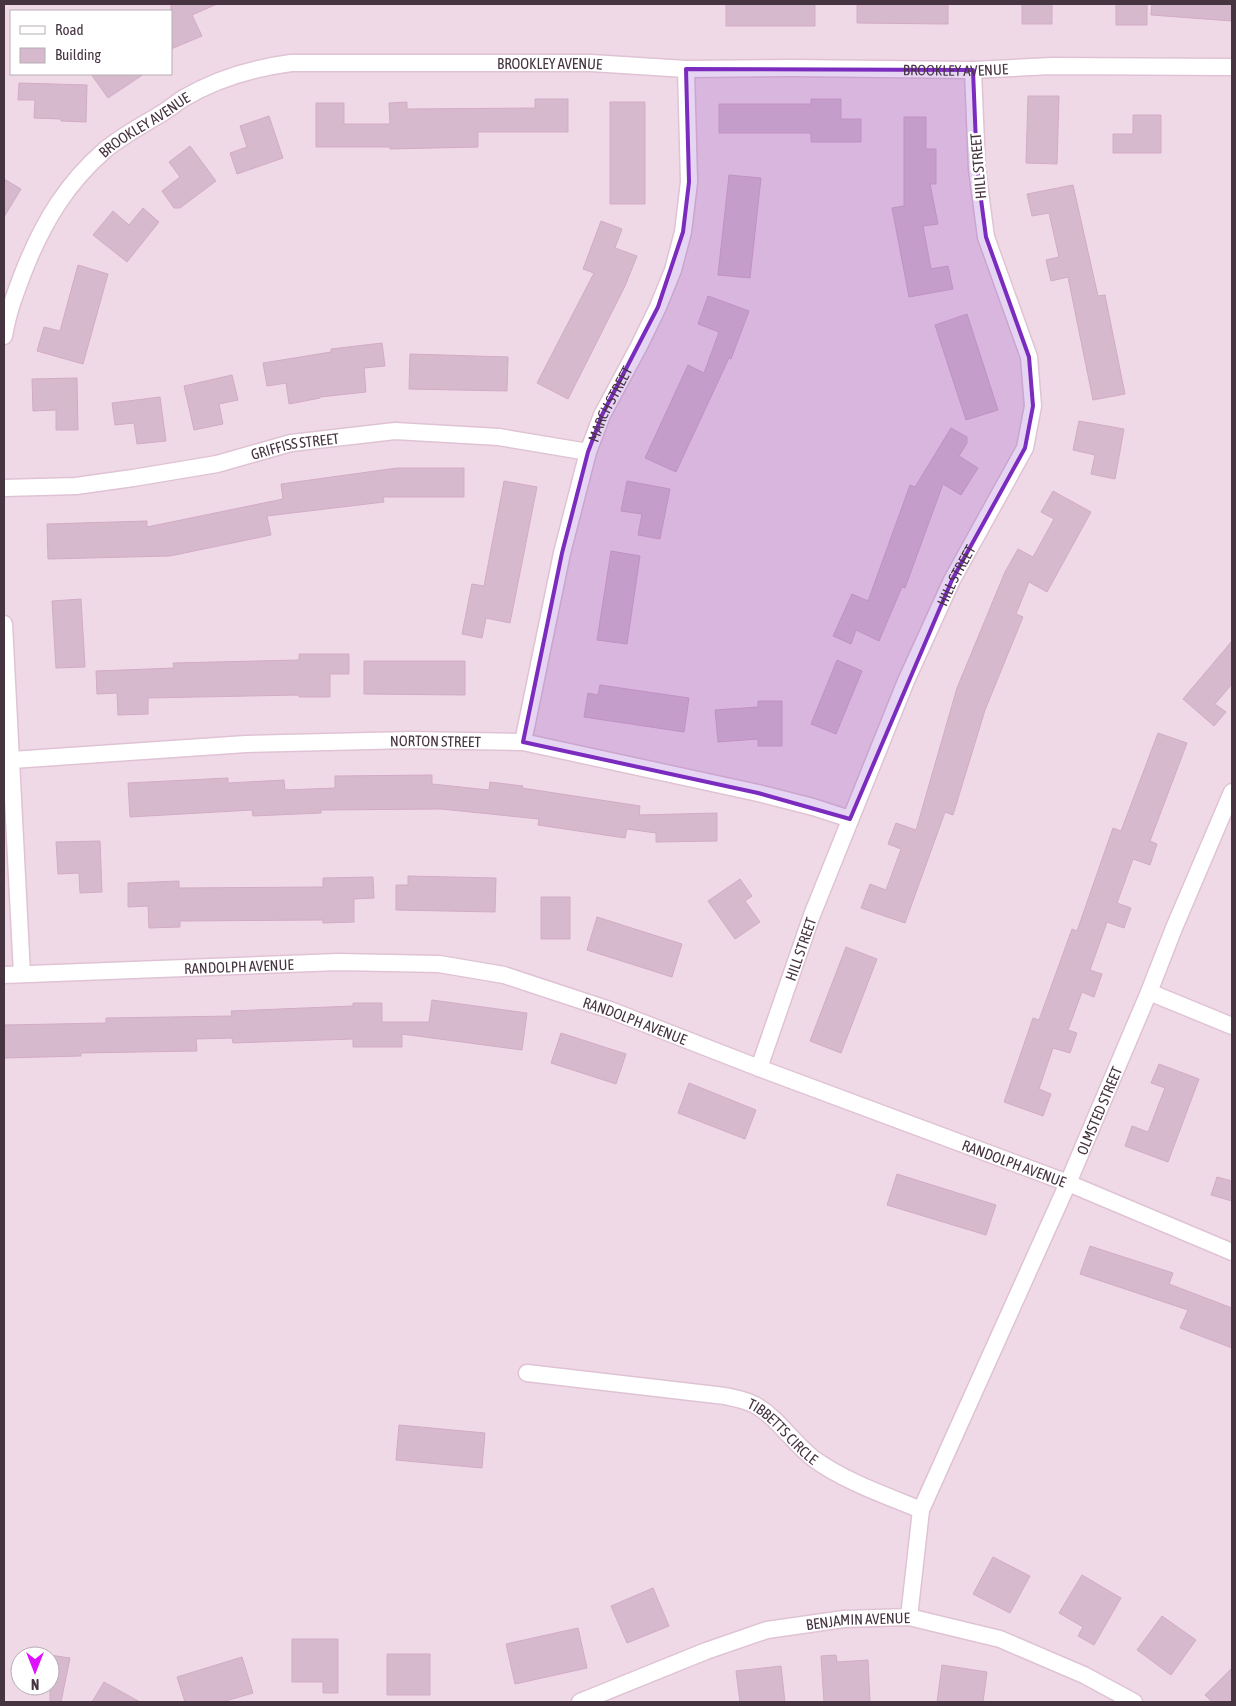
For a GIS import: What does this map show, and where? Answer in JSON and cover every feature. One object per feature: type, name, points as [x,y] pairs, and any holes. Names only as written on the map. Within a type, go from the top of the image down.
[{"type":"street","name":"BROOKLEY AVENUE","points":[[4,336],[6,317],[38,238],[51,213],[86,168],[130,132],[184,98],[236,74],[263,67],[292,63],[591,63],[686,70],[791,68],[973,70],[1052,66],[1232,67]]},
{"type":"street","name":"MARCH STREET","points":[[523,742],[562,553],[588,452],[602,415],[658,307],[673,270],[683,232],[689,182],[686,70]]},
{"type":"street","name":"HILL STREET","points":[[759,1068],[812,915],[906,681],[952,580],[1024,448],[1032,406],[1029,357],[986,237],[977,169],[973,70]]},
{"type":"street","name":"GRIFFISS STREET","points":[[4,488],[76,486],[133,478],[217,464],[291,444],[395,431],[499,437],[588,452]]},
{"type":"street","points":[[4,624],[22,974]]},
{"type":"street","name":"NORTON STREET","points":[[12,760],[246,744],[412,740],[523,742],[758,793],[850,819]]},
{"type":"street","name":"OLMSTED STREET","points":[[921,1510],[1068,1183],[1232,792]]},
{"type":"street","name":"RANDOLPH AVENUE","points":[[4,975],[338,962],[439,964],[504,975],[610,1010],[759,1068],[1068,1183],[1232,1252]]},
{"type":"street","points":[[1149,992],[1232,1026]]},
{"type":"street","name":"TIBBETTS CIRCLE","points":[[527,1373],[725,1396],[754,1404],[771,1417],[814,1458],[837,1474],[921,1510]]},
{"type":"street","points":[[909,1617],[921,1510]]},
{"type":"street","name":"BENJAMIN AVENUE","points":[[580,1702],[706,1651],[767,1630],[844,1619],[909,1617],[1000,1638],[1084,1675],[1134,1702]]},
{"type":"highlighted area","points":[[686,69],[973,70],[977,169],[986,237],[1029,357],[1033,406],[1025,448],[952,580],[850,819],[758,793],[523,742],[562,553],[588,452],[602,415],[658,307],[683,232],[689,182]]},
{"type":"shaded area","points":[[4,4],[1232,4],[1232,1702],[4,1702]]},
{"type":"building","points":[[171,4],[217,4],[192,15],[202,36],[172,49]]},
{"type":"building","points":[[726,4],[815,4],[815,26],[726,26]]},
{"type":"building","points":[[857,4],[948,4],[948,24],[857,23]]},
{"type":"building","points":[[1022,4],[1052,4],[1052,24],[1022,24]]},
{"type":"building","points":[[1116,4],[1147,4],[1147,25],[1116,25]]},
{"type":"building","points":[[1152,4],[1232,4],[1232,21],[1151,15]]},
{"type":"building","points":[[92,75],[142,75],[108,98]]},
{"type":"building","points":[[19,83],[87,85],[86,122],[34,118],[35,100],[18,100]]},
{"type":"building","points":[[1028,96],[1059,96],[1057,164],[1026,163]]},
{"type":"building","points":[[535,99],[568,99],[568,132],[478,132],[478,147],[390,149],[390,147],[316,147],[316,103],[344,103],[344,124],[390,124],[389,103],[407,102],[407,109],[535,108]]},
{"type":"building","points":[[811,99],[841,99],[841,119],[861,119],[861,142],[811,142],[811,133],[719,133],[719,104],[811,104]]},
{"type":"building","points":[[610,102],[645,102],[645,204],[610,204]]},
{"type":"building","points":[[1133,115],[1161,115],[1161,153],[1113,153],[1113,134],[1133,134]]},
{"type":"building","points":[[269,116],[283,158],[237,174],[230,153],[247,147],[240,126]]},
{"type":"building","points":[[904,117],[926,117],[926,149],[936,149],[936,184],[930,184],[938,224],[923,226],[931,269],[948,266],[953,289],[909,297],[892,208],[904,206]]},
{"type":"building","points":[[190,146],[216,181],[180,208],[174,208],[162,191],[180,177],[169,162]]},
{"type":"building","points":[[729,175],[761,178],[750,278],[718,275]]},
{"type":"building","points":[[4,179],[21,189],[4,217]]},
{"type":"building","points":[[1073,185],[1098,296],[1105,295],[1125,394],[1093,400],[1068,277],[1051,281],[1046,260],[1059,257],[1049,213],[1032,216],[1027,194]]},
{"type":"building","points":[[143,208],[159,222],[127,262],[93,235],[113,211],[129,225]]},
{"type":"building","points":[[601,221],[622,229],[615,248],[637,256],[625,286],[568,399],[537,383],[594,273],[583,269]]},
{"type":"building","points":[[78,265],[108,274],[83,364],[37,351],[44,327],[60,331]]},
{"type":"building","points":[[708,296],[749,311],[731,359],[729,358],[676,472],[645,458],[688,365],[704,373],[719,332],[698,324]]},
{"type":"building","points":[[967,314],[998,410],[966,420],[935,325]]},
{"type":"building","points":[[382,343],[385,366],[364,368],[366,392],[320,397],[289,404],[286,383],[267,386],[263,363],[331,352],[331,349]]},
{"type":"building","points":[[410,354],[508,357],[507,391],[409,389]]},
{"type":"building","points":[[232,375],[238,400],[219,404],[223,424],[194,430],[184,386]]},
{"type":"building","points":[[77,378],[78,430],[56,430],[56,410],[33,411],[32,379]]},
{"type":"building","points":[[160,397],[166,441],[137,444],[134,423],[115,425],[112,403]]},
{"type":"building","points":[[1079,421],[1124,429],[1115,479],[1091,474],[1095,455],[1073,450]]},
{"type":"building","points":[[951,428],[967,437],[967,443],[959,456],[978,468],[961,495],[943,484],[905,588],[902,587],[879,641],[856,630],[851,644],[833,636],[852,594],[868,601],[910,485],[915,487]]},
{"type":"building","points":[[397,468],[464,468],[464,497],[383,497],[384,502],[267,516],[271,535],[170,556],[48,559],[47,524],[147,521],[147,527],[283,499],[281,484]]},
{"type":"building","points":[[504,481],[537,487],[510,623],[486,618],[482,638],[462,634],[472,584],[484,586]]},
{"type":"building","points":[[627,481],[670,489],[660,539],[638,535],[642,514],[621,511]]},
{"type":"building","points":[[1053,491],[1091,512],[1047,592],[1029,582],[1016,614],[1023,617],[985,710],[953,815],[945,812],[905,923],[861,908],[870,884],[886,890],[901,849],[888,844],[896,823],[916,830],[957,688],[1005,572],[1018,549],[1033,557],[1054,519],[1041,512]]},
{"type":"building","points":[[611,551],[640,556],[627,644],[597,640]]},
{"type":"building","points":[[81,599],[85,667],[56,668],[52,601]]},
{"type":"building","points":[[1232,641],[1232,684],[1215,704],[1226,712],[1214,726],[1183,699]]},
{"type":"building","points":[[299,654],[349,654],[349,674],[330,674],[330,697],[299,697],[299,695],[148,698],[148,714],[118,715],[117,693],[97,694],[96,671],[174,668],[173,663],[299,660]]},
{"type":"building","points":[[837,660],[862,671],[836,734],[811,724]]},
{"type":"building","points":[[364,661],[465,661],[465,695],[364,694]]},
{"type":"building","points":[[600,685],[689,698],[684,732],[584,717],[588,693],[598,695]]},
{"type":"building","points":[[758,701],[782,701],[782,746],[758,746],[758,739],[718,742],[715,710],[758,707]]},
{"type":"building","points":[[1158,733],[1187,743],[1150,841],[1157,844],[1150,865],[1133,859],[1117,903],[1131,908],[1124,928],[1107,922],[1090,970],[1102,974],[1094,997],[1082,992],[1068,1030],[1077,1033],[1070,1053],[1053,1048],[1039,1089],[1051,1094],[1043,1116],[1004,1102],[1033,1018],[1039,1020],[1072,929],[1077,931],[1113,828],[1121,831]]},
{"type":"building","points":[[432,775],[432,784],[489,790],[490,782],[640,806],[639,815],[717,813],[717,841],[656,842],[656,833],[627,829],[625,838],[538,825],[539,819],[441,809],[321,810],[321,813],[253,816],[252,810],[130,817],[128,783],[228,778],[228,783],[284,780],[285,790],[335,788],[335,776]]},
{"type":"building","points":[[100,841],[102,892],[80,893],[79,873],[58,874],[56,842]]},
{"type":"building","points":[[408,876],[496,878],[495,912],[396,910],[396,885],[408,885]]},
{"type":"building","points":[[373,877],[374,898],[354,899],[354,922],[323,923],[323,920],[180,921],[180,927],[149,928],[148,906],[128,907],[128,883],[179,881],[179,888],[323,887],[323,878]]},
{"type":"building","points":[[740,879],[752,896],[745,901],[760,922],[735,939],[708,901]]},
{"type":"building","points":[[541,897],[570,897],[570,939],[541,939]]},
{"type":"building","points":[[597,917],[682,944],[672,977],[587,950]]},
{"type":"building","points":[[846,947],[877,959],[841,1053],[810,1041]]},
{"type":"building","points":[[432,1000],[527,1013],[522,1050],[402,1034],[402,1047],[353,1047],[353,1039],[233,1043],[232,1038],[196,1039],[197,1051],[81,1053],[81,1056],[4,1058],[4,1025],[106,1023],[106,1018],[232,1016],[231,1011],[353,1006],[353,1003],[382,1003],[382,1022],[429,1022]]},
{"type":"building","points":[[561,1033],[626,1054],[616,1084],[551,1063]]},
{"type":"building","points":[[1159,1064],[1199,1079],[1168,1162],[1125,1146],[1132,1126],[1148,1132],[1165,1088],[1151,1083]]},
{"type":"building","points":[[689,1083],[756,1110],[745,1139],[678,1113]]},
{"type":"building","points":[[897,1174],[996,1205],[986,1235],[887,1205]]},
{"type":"building","points":[[1217,1177],[1232,1181],[1232,1201],[1211,1195]]},
{"type":"building","points":[[1090,1246],[1173,1273],[1169,1284],[1232,1308],[1232,1348],[1180,1328],[1188,1310],[1080,1274]]},
{"type":"building","points":[[399,1425],[485,1433],[482,1468],[396,1460]]},
{"type":"building","points":[[993,1557],[1030,1576],[1010,1613],[973,1594]]},
{"type":"building","points":[[1082,1575],[1121,1598],[1094,1645],[1078,1636],[1083,1627],[1059,1613]]},
{"type":"building","points":[[653,1588],[669,1626],[627,1643],[611,1606]]},
{"type":"building","points":[[1162,1616],[1196,1640],[1171,1675],[1137,1650]]},
{"type":"building","points":[[578,1628],[587,1668],[515,1684],[506,1644]]},
{"type":"building","points":[[292,1639],[338,1639],[338,1693],[323,1693],[323,1682],[292,1682]]},
{"type":"building","points":[[387,1654],[430,1654],[430,1695],[387,1695]]},
{"type":"building","points":[[836,1655],[837,1662],[868,1660],[870,1702],[824,1702],[821,1656]]},
{"type":"building","points":[[60,1656],[70,1658],[61,1702],[50,1702],[50,1696],[60,1696]]},
{"type":"building","points":[[242,1657],[253,1693],[222,1702],[185,1702],[177,1677]]},
{"type":"building","points":[[942,1665],[987,1672],[983,1702],[937,1702]]},
{"type":"building","points":[[781,1666],[785,1702],[740,1702],[736,1671]]},
{"type":"building","points":[[1232,1668],[1232,1702],[1212,1702],[1205,1695]]},
{"type":"building","points":[[104,1682],[140,1702],[92,1702]]}]
